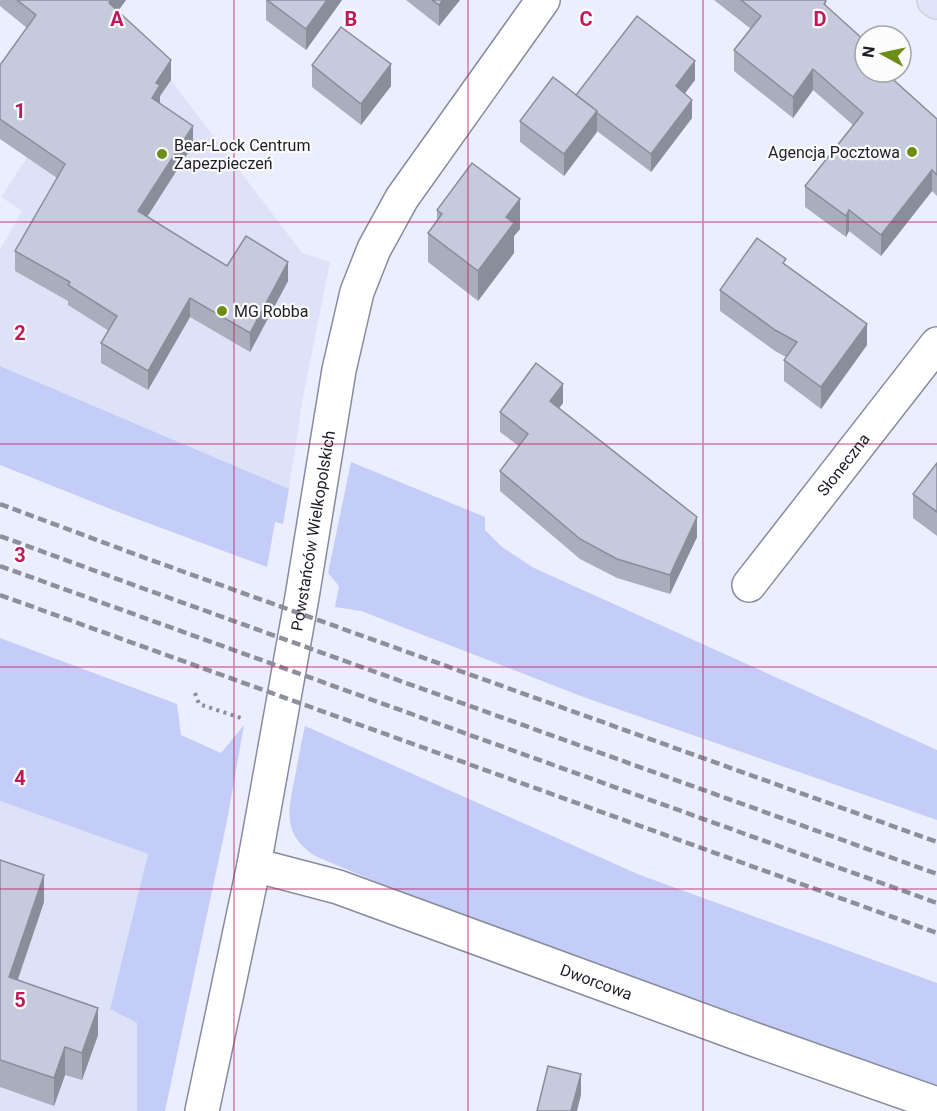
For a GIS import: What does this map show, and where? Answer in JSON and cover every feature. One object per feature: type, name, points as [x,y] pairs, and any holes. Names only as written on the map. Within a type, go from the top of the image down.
[{"type":"street","name":"Powstańców Wielkopolskich","points":[[202,1111],[254,865],[302,597],[339,369],[362,276],[402,198],[543,0]]},
{"type":"street","name":"Słoneczna","points":[[749,585],[937,344]]},
{"type":"street","name":"Dworcowa","points":[[254,865],[346,890],[937,1104]]},
{"type":"path","points":[[195,693],[199,704],[247,719]]},
{"type":"shaded area","points":[[114,26],[171,80],[302,253],[330,262],[303,397],[289,489],[0,366],[0,249],[22,211],[1,197]]},
{"type":"shaded area","points":[[0,366],[289,489],[283,524],[275,522],[267,567],[0,465]]},
{"type":"shaded area","points":[[351,462],[485,517],[485,530],[502,547],[534,568],[937,750],[937,820],[586,698],[361,611],[335,607],[339,586],[328,573]]},
{"type":"shaded area","points":[[0,638],[177,704],[181,735],[221,753],[244,725],[227,821],[165,1111],[137,1111],[137,1023],[110,1009],[148,854],[0,801]]},
{"type":"shaded area","points":[[305,726],[640,875],[937,983],[937,1090],[424,902],[315,856],[297,839],[290,821],[291,801]]},
{"type":"shaded area","points":[[0,801],[148,854],[110,1009],[137,1023],[137,1111],[0,1111]]},
{"type":"building","points":[[17,0],[111,0],[109,3],[171,60],[156,83],[160,85],[152,98],[193,126],[138,211],[227,266],[246,236],[288,262],[250,333],[190,298],[148,371],[101,343],[117,316],[68,285],[70,282],[15,251],[65,164],[0,119],[0,65],[36,15]]},
{"type":"building","points":[[267,0],[327,0],[306,29]]},
{"type":"building","points":[[432,0],[443,0],[439,5]]},
{"type":"building","points":[[741,0],[825,0],[824,4],[853,30],[853,84],[898,84],[937,119],[937,175],[932,170],[881,235],[849,210],[846,216],[805,186],[863,113],[813,69],[793,97],[734,50],[761,16]]},
{"type":"building","points":[[637,16],[695,61],[676,86],[692,100],[651,154],[576,95]]},
{"type":"building","points":[[341,27],[391,64],[361,104],[312,65]]},
{"type":"building","points":[[553,77],[597,111],[564,154],[520,121]]},
{"type":"building","points":[[472,163],[520,199],[506,217],[514,223],[478,271],[428,233],[442,214],[437,210]]},
{"type":"building","points":[[757,238],[786,259],[783,263],[867,324],[821,387],[784,360],[797,342],[775,330],[720,290]]},
{"type":"building","points":[[536,363],[563,384],[550,401],[697,517],[670,575],[617,559],[580,539],[500,471],[528,434],[500,412]]},
{"type":"building","points":[[937,463],[937,512],[913,494]]},
{"type":"building","points":[[0,860],[44,875],[9,977],[98,1008],[82,1053],[65,1047],[54,1078],[0,1060]]},
{"type":"building","points":[[548,1066],[581,1074],[571,1111],[537,1111]]},
{"type":"railway","points":[[0,504],[937,842]]},
{"type":"railway","points":[[0,536],[937,874]]},
{"type":"railway","points":[[0,566],[937,903]]},
{"type":"railway","points":[[0,595],[937,933]]},
{"type":"place","name":"Agencja Pocztowa","points":[[912,152]]},
{"type":"place","name":"Bear-Lock Centrum Zapezpieczeń","points":[[162,154]]},
{"type":"place","name":"MG Robba","points":[[222,311]]}]
